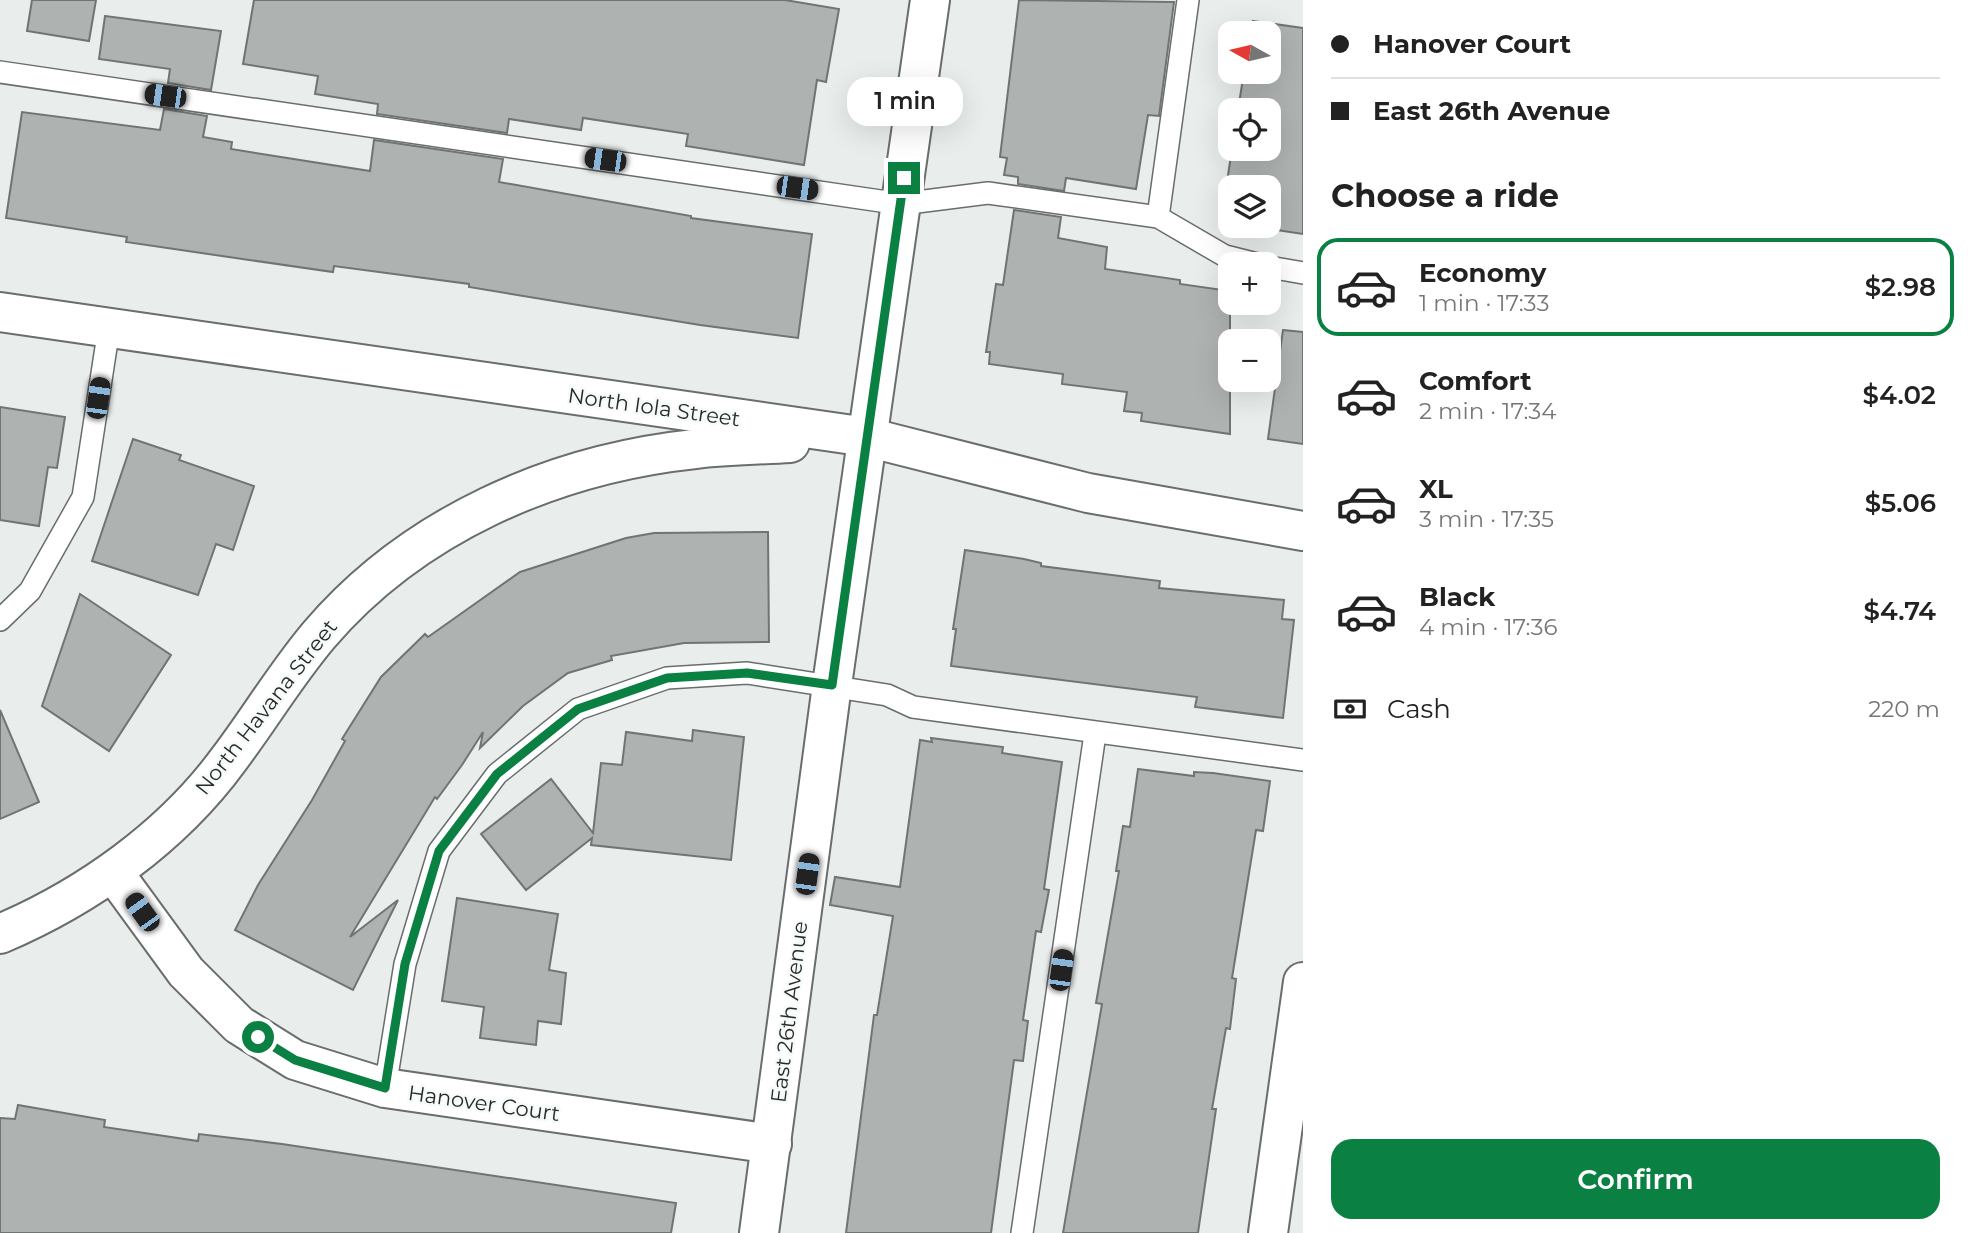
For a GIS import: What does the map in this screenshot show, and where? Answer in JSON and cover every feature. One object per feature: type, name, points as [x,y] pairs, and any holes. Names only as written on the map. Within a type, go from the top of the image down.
[{"type":"street","name":"East 26th Avenue","points":[[759,1233],[832,685],[930,0]]},
{"type":"street","name":"North Iola Street","points":[[0,312],[867,438],[1088,493],[1303,531]]},
{"type":"street","name":"North Havana Street","points":[[0,934],[43,916],[113,872],[175,820],[228,761],[320,634],[374,580],[442,530],[509,495],[588,468],[693,449],[867,438]]},
{"type":"street","name":"Hanover Court","points":[[113,872],[186,972],[239,1025],[295,1060],[385,1088],[772,1144]]},
{"type":"street","points":[[1268,1233],[1303,982]]},
{"type":"lane","points":[[1158,217],[1188,0]]},
{"type":"lane","points":[[0,72],[901,204],[988,193],[1158,217],[1218,252]]},
{"type":"lane","points":[[1281,269],[1303,273]]},
{"type":"lane","points":[[0,620],[30,591],[83,497],[108,328]]},
{"type":"lane","points":[[385,1088],[405,964],[439,851],[497,774],[578,709],[667,678],[747,673],[887,695],[913,707],[1095,734],[1303,760]]},
{"type":"lane","points":[[1022,1233],[1095,734]]},
{"type":"building","points":[[32,0],[96,0],[89,41],[27,31]]},
{"type":"building","points":[[254,0],[785,0],[839,9],[826,82],[817,80],[804,165],[686,146],[688,134],[583,118],[581,130],[509,119],[507,133],[377,114],[378,104],[315,94],[318,76],[243,64]]},
{"type":"building","points":[[1019,0],[1174,2],[1159,116],[1148,115],[1136,189],[1066,178],[1064,191],[1018,184],[1018,177],[1004,175],[1007,158],[1000,157]]},
{"type":"building","points":[[105,16],[221,31],[211,90],[168,83],[170,69],[99,59]]},
{"type":"building","points":[[1281,25],[1303,28],[1303,234],[1281,231],[1281,175],[1228,175],[1230,161],[1281,161],[1281,98],[1240,98],[1242,84],[1281,84]]},
{"type":"building","points":[[164,109],[207,116],[203,137],[232,142],[231,149],[370,171],[374,140],[503,159],[499,182],[691,218],[812,234],[798,338],[700,325],[469,287],[469,284],[334,266],[333,272],[126,242],[127,237],[6,218],[22,112],[160,130]]},
{"type":"building","points":[[1014,210],[1061,217],[1058,238],[1107,247],[1105,269],[1180,280],[1180,284],[1218,289],[1218,315],[1230,315],[1230,329],[1218,329],[1218,392],[1230,392],[1230,434],[1141,421],[1142,413],[1124,411],[1127,392],[1062,384],[1063,374],[989,364],[990,352],[986,352],[996,284],[1003,285]]},
{"type":"building","points":[[1283,330],[1303,332],[1303,444],[1268,439],[1274,392],[1281,392]]},
{"type":"building","points":[[0,407],[65,417],[57,468],[48,467],[39,526],[0,520]]},
{"type":"building","points":[[133,439],[181,455],[179,460],[254,486],[233,550],[216,544],[198,595],[92,561]]},
{"type":"building","points":[[768,532],[769,642],[684,643],[611,656],[612,660],[568,673],[523,706],[480,748],[483,732],[437,799],[435,797],[350,937],[398,900],[353,990],[235,930],[258,885],[312,800],[345,741],[342,739],[381,677],[425,634],[428,637],[520,572],[626,538],[654,533]]},
{"type":"building","points":[[965,550],[1024,559],[1041,563],[1041,566],[1160,581],[1159,588],[1284,600],[1282,619],[1294,620],[1283,718],[1195,707],[1197,697],[951,666],[956,629],[953,629]]},
{"type":"building","points":[[80,594],[171,655],[109,751],[42,706]]},
{"type":"building","points":[[0,710],[39,802],[0,819]]},
{"type":"building","points":[[693,730],[744,737],[731,860],[591,845],[592,838],[526,890],[481,834],[551,779],[593,833],[601,763],[622,765],[626,732],[692,741]]},
{"type":"building","points":[[931,738],[1003,747],[1002,753],[1062,762],[1044,889],[1049,890],[1041,932],[1036,931],[1023,1020],[1028,1021],[1023,1061],[1014,1060],[991,1233],[846,1233],[874,1015],[877,1015],[893,916],[830,905],[835,877],[900,887],[920,740],[932,742]]},
{"type":"building","points":[[1138,769],[1194,776],[1194,772],[1213,773],[1270,781],[1263,831],[1256,830],[1232,978],[1236,979],[1230,1029],[1226,1028],[1212,1109],[1216,1109],[1198,1233],[1063,1233],[1102,1004],[1096,1003],[1119,871],[1116,871],[1123,826],[1130,827]]},
{"type":"building","points":[[457,898],[558,914],[549,970],[566,973],[561,1024],[538,1021],[536,1045],[480,1038],[484,1007],[442,1001]]},
{"type":"building","points":[[18,1105],[105,1120],[104,1127],[198,1141],[199,1134],[282,1144],[676,1203],[671,1233],[0,1233],[0,1118],[15,1119]]},
{"type":"route","points":[[258,1037],[295,1060],[385,1088],[405,964],[439,851],[497,774],[578,709],[667,678],[747,673],[832,685],[904,178]]}]
